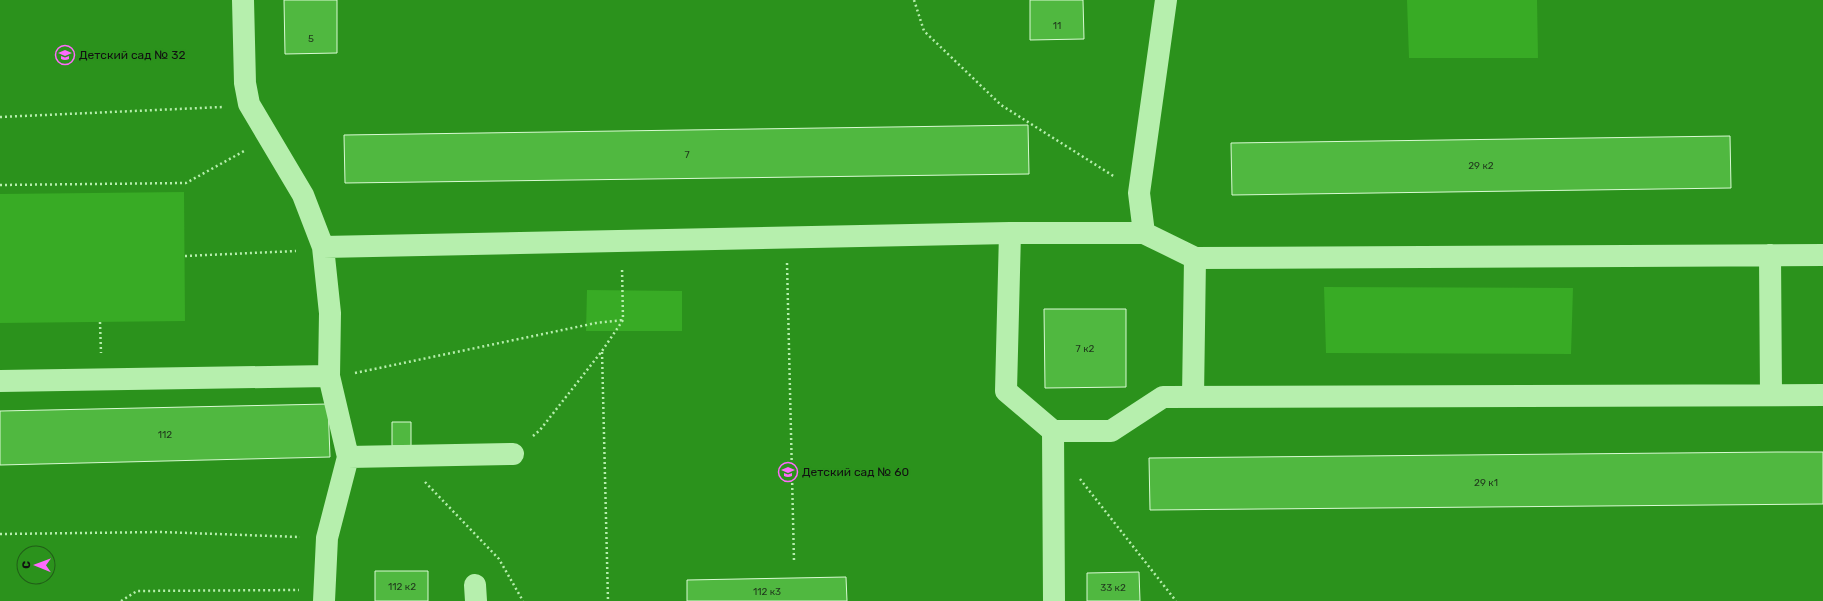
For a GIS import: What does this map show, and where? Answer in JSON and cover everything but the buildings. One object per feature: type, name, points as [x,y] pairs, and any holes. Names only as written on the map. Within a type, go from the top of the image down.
[{"type":"lane","points":[[243,0],[245,83],[249,104],[303,195],[323,247],[330,313],[329,376],[348,457],[327,538],[324,596]]},
{"type":"lane","points":[[1144,233],[1139,193],[1166,0]]},
{"type":"lane","points":[[323,247],[1010,233],[1144,233],[1196,258],[1823,255]]},
{"type":"lane","points":[[1010,233],[1006,391],[1052,431],[1111,431],[1163,398],[1823,395]]},
{"type":"lane","points":[[1770,255],[1771,395]]},
{"type":"lane","points":[[1193,397],[1196,258]]},
{"type":"lane","points":[[0,381],[329,376]]},
{"type":"lane","points":[[1052,431],[1054,601]]},
{"type":"lane","points":[[348,457],[513,454]]},
{"type":"path","points":[[914,0],[924,31],[1001,105],[1139,193]]},
{"type":"path","points":[[0,117],[241,106],[249,104]]},
{"type":"path","points":[[0,185],[186,183],[269,137]]},
{"type":"path","points":[[786,238],[794,561]]},
{"type":"path","points":[[513,454],[540,430],[602,351],[623,320],[622,242]]},
{"type":"path","points":[[185,256],[309,250],[323,247]]},
{"type":"path","points":[[329,376],[342,376],[596,322],[623,320]]},
{"type":"path","points":[[100,322],[101,379]]},
{"type":"path","points":[[602,351],[608,601]]},
{"type":"path","points":[[411,456],[412,468],[499,559],[523,601]]},
{"type":"path","points":[[1052,458],[1084,482],[1176,601]]},
{"type":"path","points":[[0,534],[160,532],[327,538]]},
{"type":"path","points":[[121,601],[137,591],[324,596]]},
{"type":"green space","points":[[1407,0],[1537,0],[1538,58],[1409,58]]},
{"type":"green space","points":[[184,192],[185,321],[0,323],[0,194]]},
{"type":"green space","points":[[1324,287],[1573,288],[1571,354],[1326,353]]},
{"type":"green space","points":[[587,290],[682,291],[682,331],[586,331]]},
{"type":"place","name":"Детский сад № 32","points":[[65,55]]},
{"type":"place","name":"Детский сад № 60","points":[[788,472]]}]
